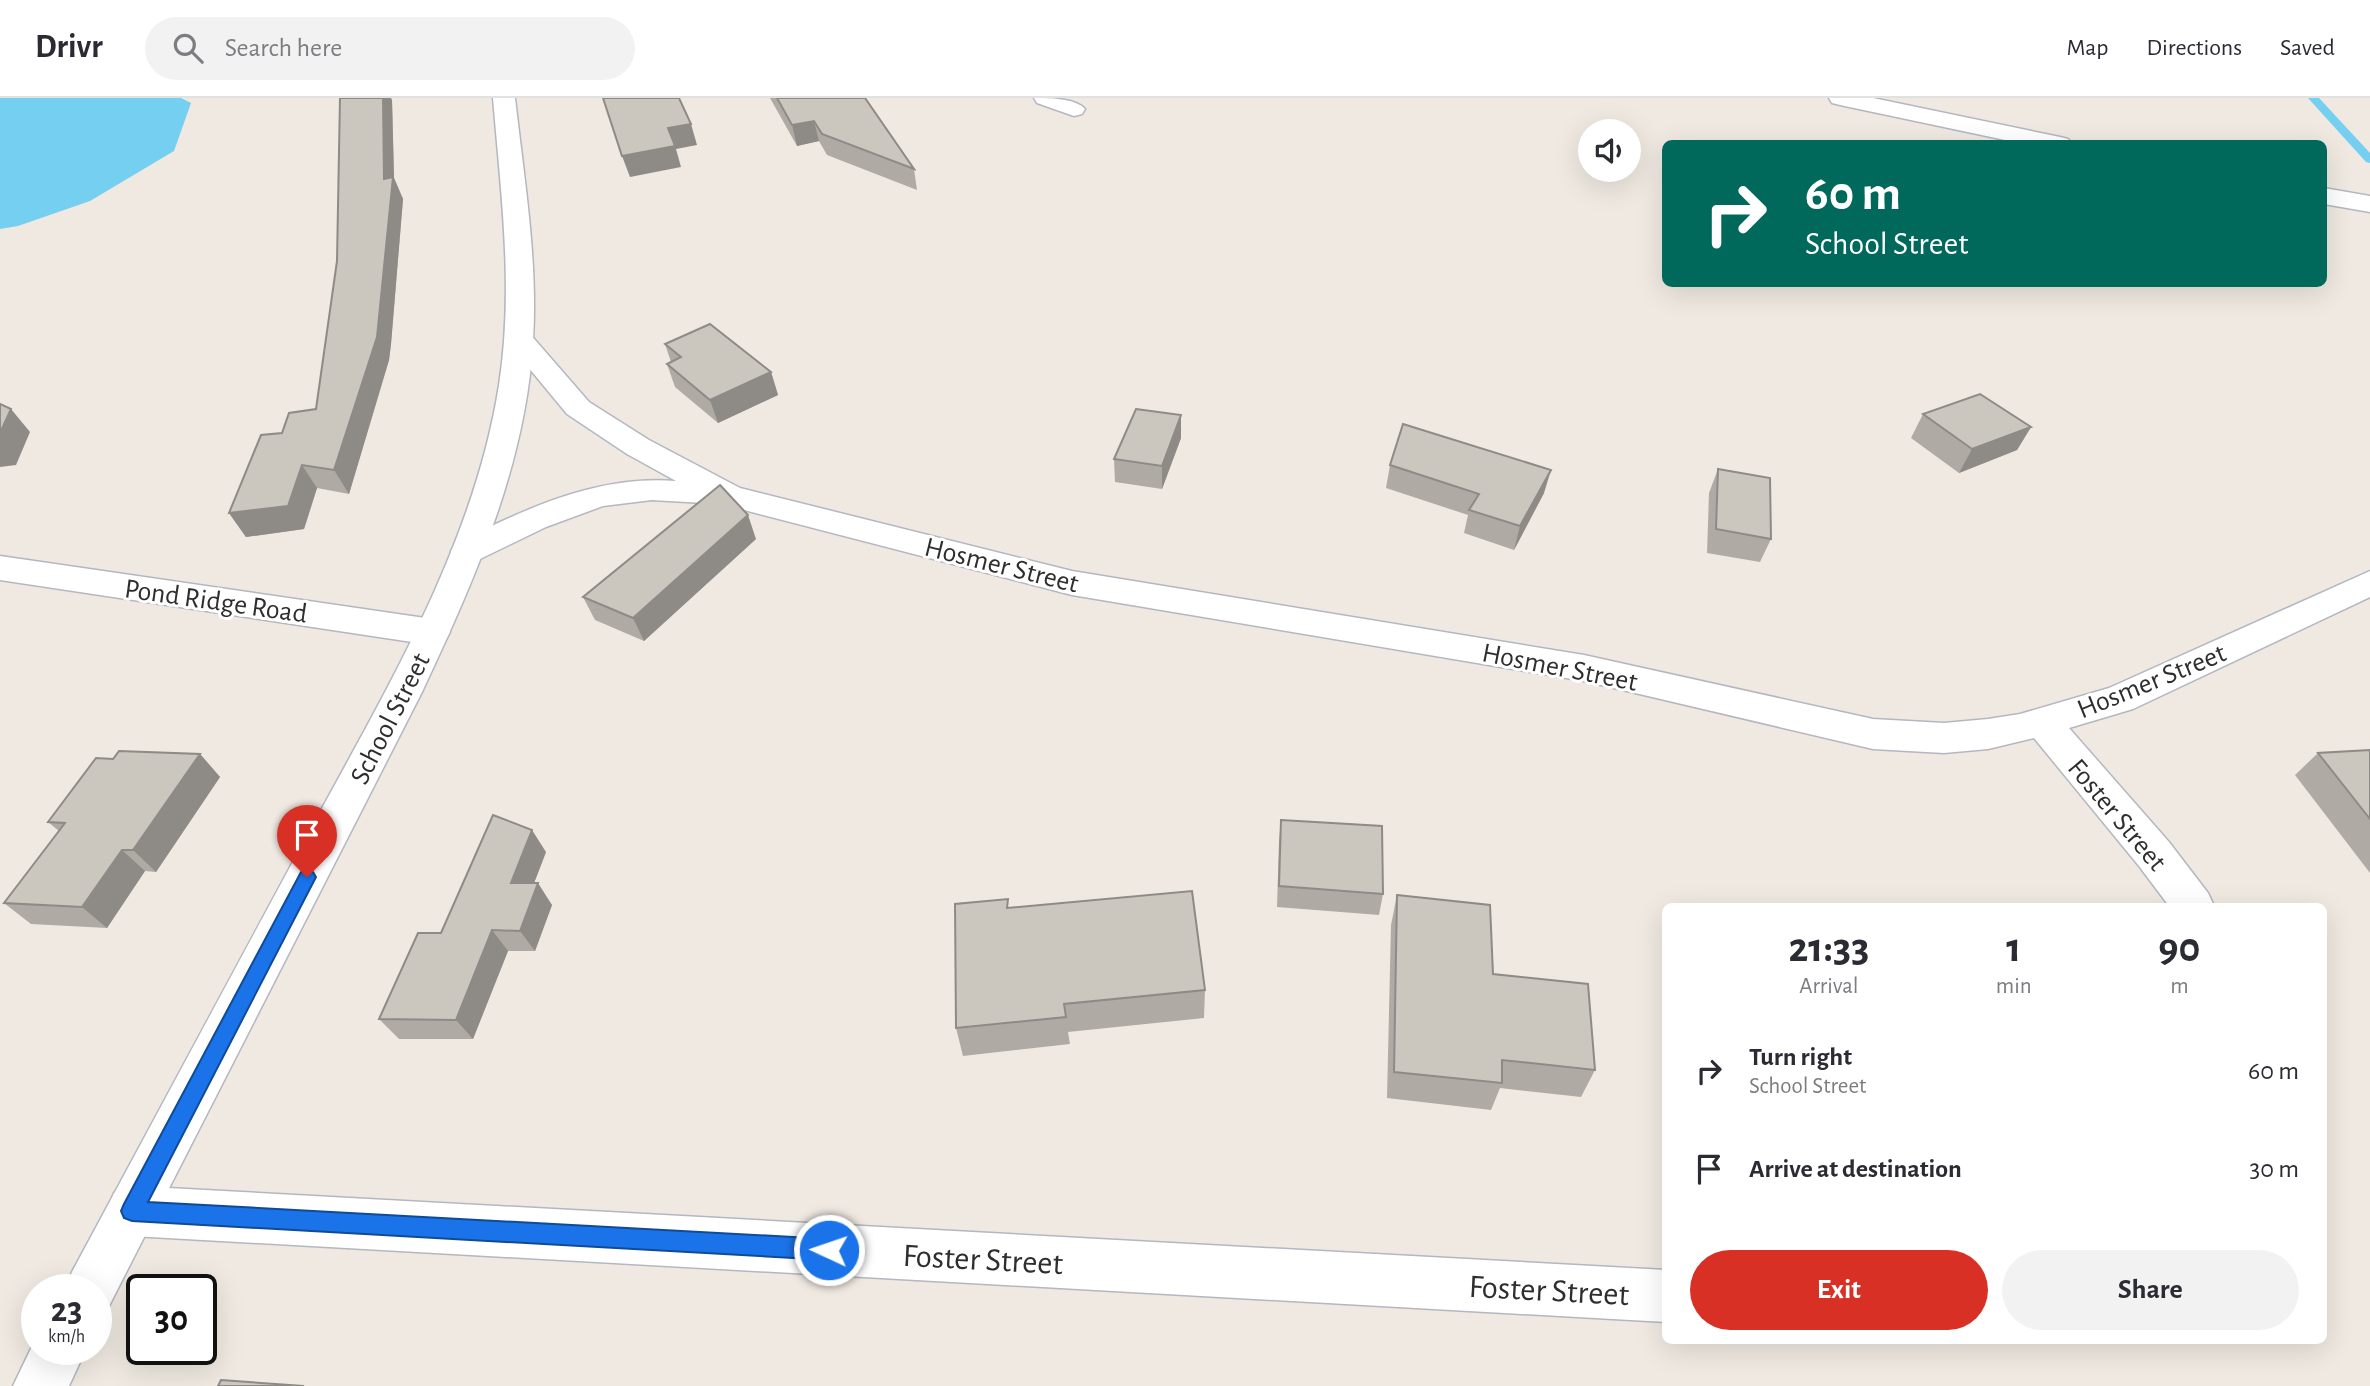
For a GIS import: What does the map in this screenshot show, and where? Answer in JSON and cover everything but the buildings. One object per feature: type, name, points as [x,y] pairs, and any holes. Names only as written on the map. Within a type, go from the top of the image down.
[{"type":"street","name":"School Street","points":[[99,1274],[345,805],[432,632],[468,551],[501,449],[514,388],[519,339],[517,256],[505,98]]},
{"type":"street","points":[[1045,98],[1074,109]]},
{"type":"street","points":[[1840,98],[1891,103],[2044,140]]},
{"type":"street","points":[[2327,197],[2370,204]]},
{"type":"street","name":"Hosmer Street","points":[[519,339],[578,408],[638,447],[729,496]]},
{"type":"street","name":"Hosmer Street","points":[[468,551],[557,508],[592,498],[651,490],[729,496],[1072,583],[1584,668],[1873,734],[1944,738],[1988,734],[2042,722],[2120,699],[2370,583]]},
{"type":"street","name":"Pond Ridge Road","points":[[0,568],[432,632]]},
{"type":"street","name":"Foster Street","points":[[2042,722],[2154,854],[2191,903]]},
{"type":"street","name":"Foster Street","points":[[132,1211],[1662,1296]]},
{"type":"street","points":[[40,1386],[51,1365]]},
{"type":"water","points":[[0,98],[181,98],[191,103],[174,151],[90,201],[18,226],[0,229]]},
{"type":"waterway","points":[[2313,98],[2370,160]]},
{"type":"route","points":[[307,877],[132,1211],[829,1250]]}]
